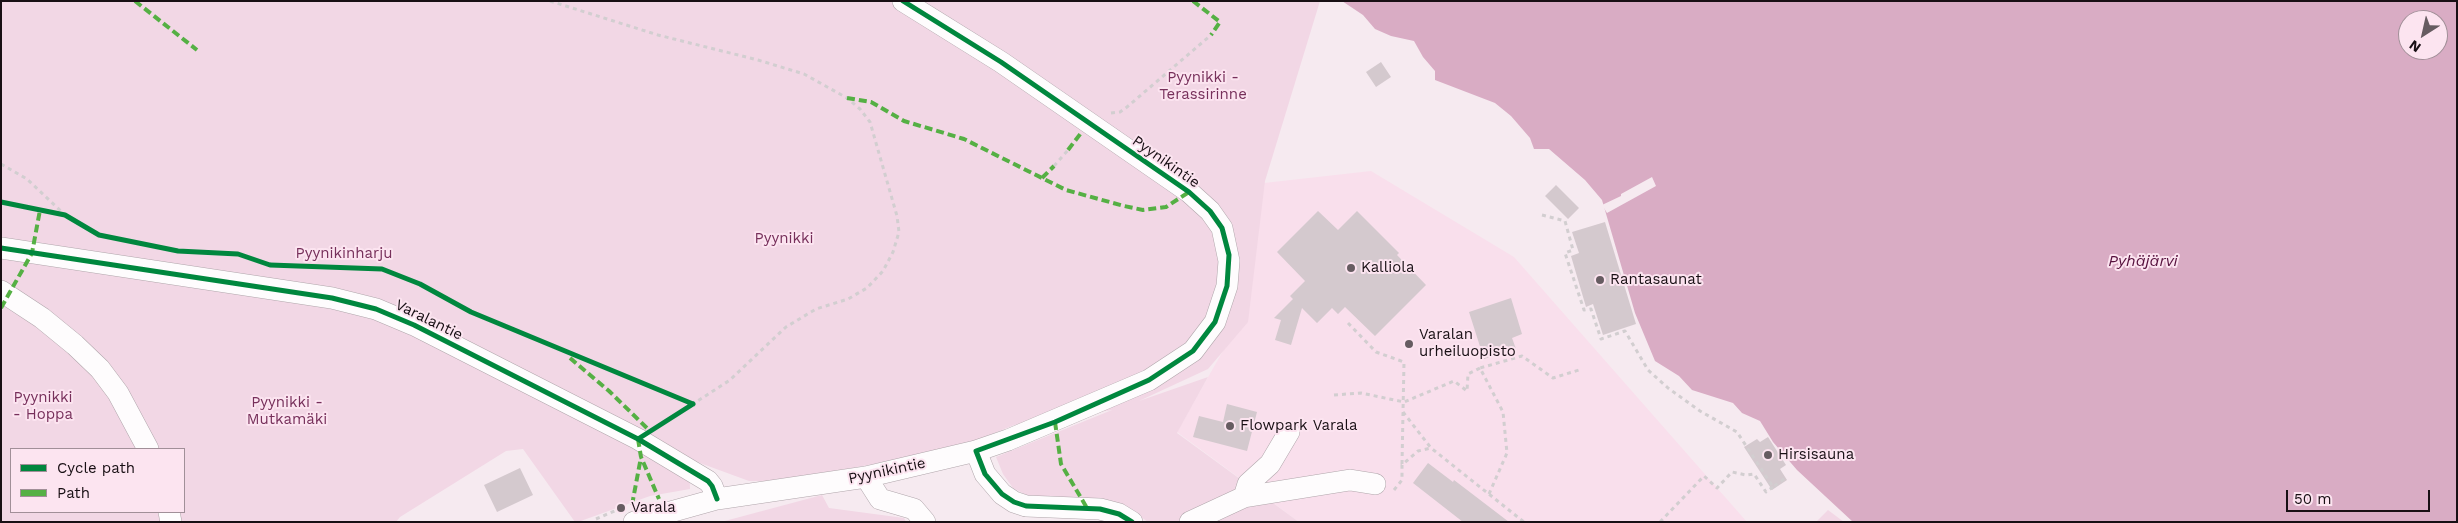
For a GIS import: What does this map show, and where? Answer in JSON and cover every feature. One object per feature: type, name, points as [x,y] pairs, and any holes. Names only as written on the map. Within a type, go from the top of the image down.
[{"type":"street","name":"Pyynikintie","points":[[634,522],[717,499],[866,477],[976,451],[1054,422],[1149,380],[1193,351],[1208,333],[1220,310],[1227,286],[1229,255],[1217,220],[1210,211],[1189,192],[1001,62],[903,1]]},
{"type":"street","name":"Varalantie","points":[[1,248],[332,298],[376,308],[638,439],[708,481],[717,499]]},
{"type":"street","points":[[1,291],[42,318],[100,369],[118,393],[147,448]]},
{"type":"street","points":[[1244,497],[1248,484],[1270,464],[1289,432]]},
{"type":"street","points":[[976,451],[985,474],[1002,494],[1014,502],[1026,506],[1100,509],[1119,514],[1132,522]]},
{"type":"street","points":[[866,477],[880,499],[914,509],[925,522]]},
{"type":"street","points":[[1190,522],[1244,497],[1350,480],[1382,490]]},
{"type":"path","points":[[550,1],[658,35],[736,54],[804,74],[847,98],[860,109],[870,122],[890,189],[899,232],[893,252],[883,271],[867,288],[848,299],[816,309],[786,327],[730,380],[686,408]]},
{"type":"path","points":[[1105,112],[1120,112],[1211,35]]},
{"type":"path","points":[[1054,166],[1068,150]]},
{"type":"path","points":[[1,164],[27,179],[74,220]]},
{"type":"path","points":[[49,212],[66,215]]},
{"type":"path","points":[[1542,215],[1565,221],[1573,250],[1565,253],[1584,310],[1591,309],[1600,338],[1625,332],[1648,370],[1668,388],[1700,411],[1737,432],[1773,486]]},
{"type":"path","points":[[1348,323],[1376,352],[1404,362],[1402,480],[1382,490]]},
{"type":"path","points":[[1334,395],[1361,393],[1404,402],[1454,381],[1467,391],[1468,374],[1480,368],[1522,356],[1553,378],[1579,370]]},
{"type":"path","points":[[1480,368],[1503,412],[1507,453],[1489,494]]},
{"type":"path","points":[[684,400],[693,404]]},
{"type":"path","points":[[1403,412],[1431,448],[1524,522]]},
{"type":"path","points":[[1402,465],[1418,451],[1431,448]]},
{"type":"path","points":[[1660,522],[1704,476],[1716,488],[1732,472],[1746,475],[1754,474],[1766,492],[1788,477]]},
{"type":"shaded area","name":"Varalan urheiluopisto","points":[[1371,171],[1514,257],[1747,522],[1299,522],[1177,432],[1245,312],[1264,183]]},
{"type":"green space","name":"Pyynikinharju","points":[[1,1],[1320,1],[1265,181],[1248,322],[1208,369],[1139,401],[1208,377],[1177,433],[1299,522],[1148,522],[1124,505],[1030,497],[1013,488],[1003,474],[996,457],[1112,410],[1014,425],[973,442],[934,453],[780,481],[749,481],[689,459],[690,489],[650,496],[578,522],[575,522],[523,449],[506,451],[400,517],[396,522],[1,522]]},
{"type":"green space","points":[[822,495],[829,508],[904,518],[906,522],[721,522]]},
{"type":"green space","points":[[1828,510],[1844,522],[1816,522]]},
{"type":"water","name":"Pyhäjärvi","points":[[1342,1],[2457,1],[2457,522],[1853,522],[1797,470],[1773,442],[1760,421],[1742,413],[1733,403],[1692,390],[1679,376],[1655,361],[1635,313],[1602,200],[1585,180],[1549,149],[1534,149],[1530,138],[1511,116],[1495,103],[1435,80],[1435,71],[1423,57],[1414,41],[1391,36],[1375,29],[1363,15]]},
{"type":"pier","points":[[1652,177],[1656,186],[1607,213],[1602,205]]},
{"type":"building","points":[[1381,62],[1391,77],[1376,87],[1366,72]]},
{"type":"building","points":[[1556,185],[1579,208],[1568,219],[1545,196]]},
{"type":"building","name":"Kalliola","points":[[1318,211],[1338,230],[1357,211],[1399,253],[1397,255],[1426,285],[1375,336],[1345,307],[1338,314],[1332,308],[1317,323],[1302,308],[1291,345],[1275,340],[1281,320],[1274,318],[1293,299],[1290,296],[1305,281],[1277,252]]},
{"type":"building","name":"Rantasaunat","points":[[1605,222],[1636,324],[1603,335],[1593,304],[1586,307],[1571,256],[1579,253],[1572,232]]},
{"type":"building","points":[[1511,298],[1522,334],[1512,338],[1516,349],[1484,359],[1469,312]]},
{"type":"building","points":[[1227,404],[1257,412],[1247,451],[1193,437],[1199,416],[1223,422]]},
{"type":"building","name":"Hirsisauna","points":[[1768,437],[1786,465],[1780,469],[1787,480],[1772,490],[1744,447],[1757,439],[1760,442]]},
{"type":"building","points":[[1428,463],[1453,482],[1454,480],[1509,522],[1463,522],[1413,483]]},
{"type":"building","points":[[520,468],[533,495],[497,512],[484,485]]},
{"type":"marked path","points":[[135,1],[197,50]]},
{"type":"marked path","points":[[1193,1],[1220,22],[1211,35]]},
{"type":"marked path","points":[[847,98],[871,102],[904,121],[964,139],[1066,190],[1124,206],[1143,210],[1166,207],[1189,192]]},
{"type":"marked path","points":[[1068,150],[1081,133]]},
{"type":"marked path","points":[[1042,178],[1054,166]]},
{"type":"marked path","points":[[1,308],[32,253],[40,210]]},
{"type":"marked path","points":[[570,358],[609,391],[650,431]]},
{"type":"marked path","points":[[1055,422],[1061,464],[1087,508]]},
{"type":"marked path","points":[[638,439],[641,457],[659,499]]},
{"type":"marked path","points":[[632,505],[641,457]]},
{"type":"cycle path","points":[[903,1],[1001,62],[1189,192],[1210,211],[1222,228],[1229,255],[1227,286],[1215,322],[1193,351],[1149,380],[1055,422],[976,451],[985,474],[1002,494],[1014,502],[1026,506],[1100,509],[1119,514],[1132,522]]},
{"type":"cycle path","points":[[1,202],[65,215],[99,235],[178,251],[238,254],[270,265],[382,269],[420,284],[471,312],[693,404]]},
{"type":"cycle path","points":[[1,248],[332,298],[376,309],[414,325],[638,439],[708,481],[717,499]]},
{"type":"cycle path","points":[[638,439],[693,404]]},
{"type":"place","name":"Kalliola","points":[[1351,268]]},
{"type":"place","name":"Rantasaunat","points":[[1600,280]]},
{"type":"place","name":"Varalan urheiluopisto","points":[[1409,344]]},
{"type":"place","name":"Flowpark Varala","points":[[1230,426]]},
{"type":"place","name":"Hirsisauna","points":[[1768,455]]},
{"type":"place","name":"Varala","points":[[621,508]]},
{"type":"park label","name":"Pyynikki - Terassirinne","points":[[1203,86]]},
{"type":"park label","name":"Pyynikki","points":[[784,239]]},
{"type":"park label","name":"Pyynikki - Hoppa","points":[[43,406]]},
{"type":"park label","name":"Pyynikki - Mutkamäki","points":[[287,412]]}]
